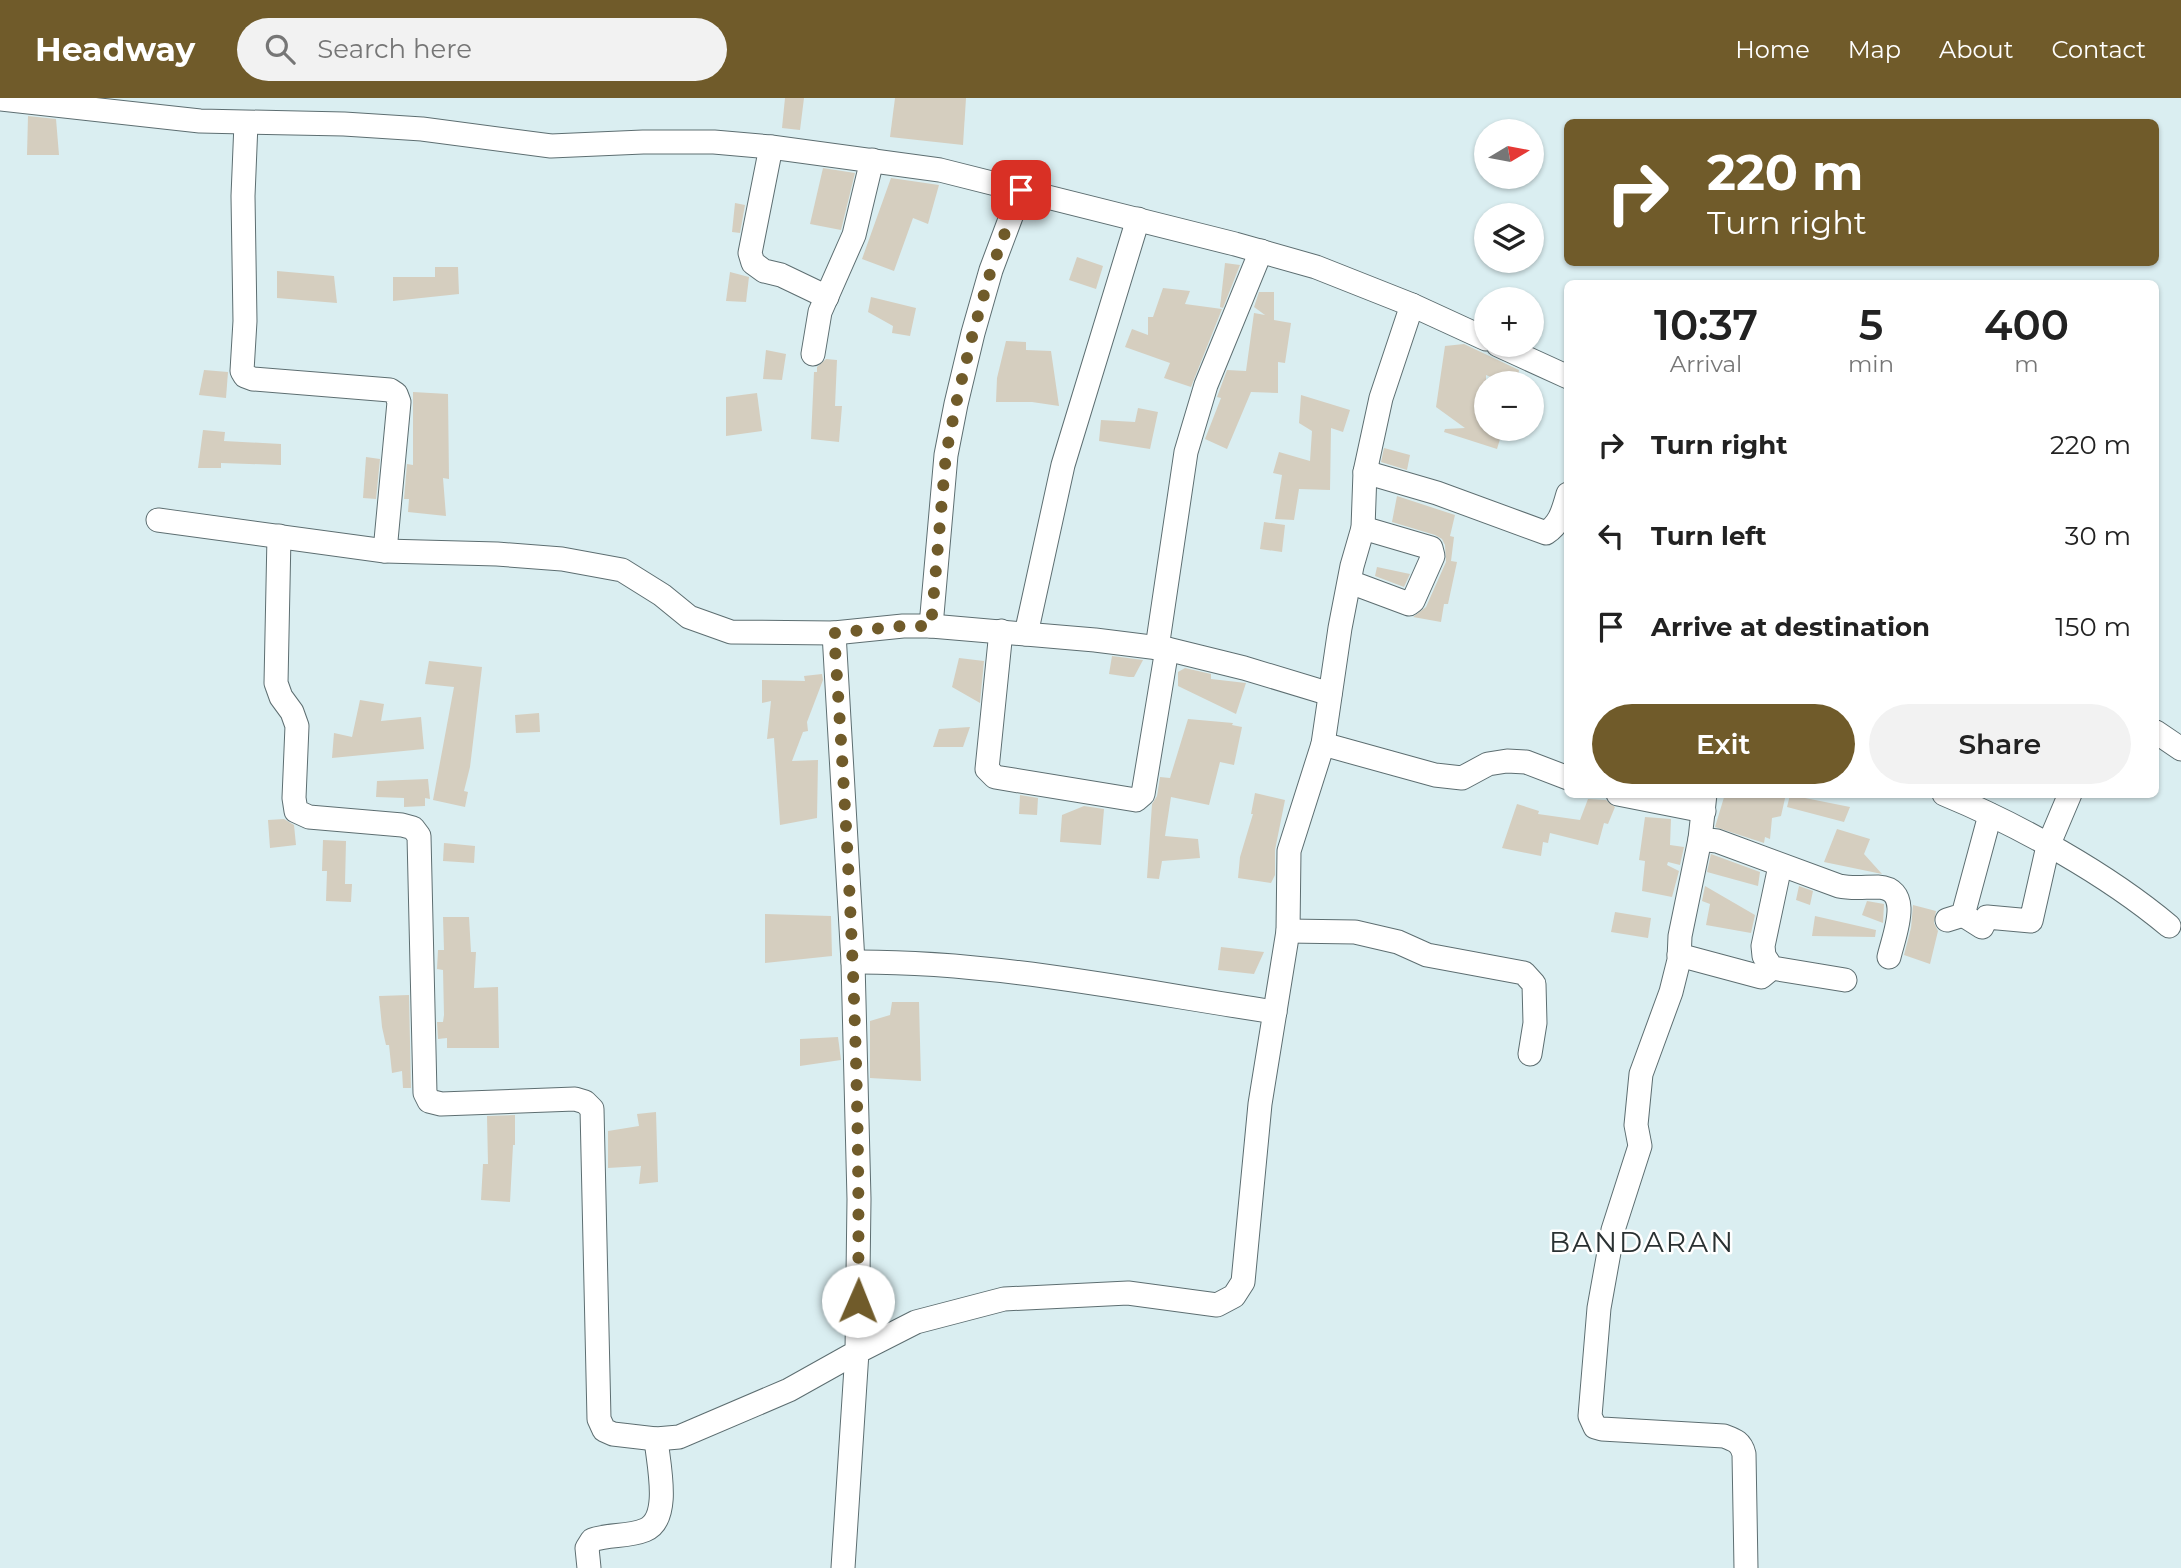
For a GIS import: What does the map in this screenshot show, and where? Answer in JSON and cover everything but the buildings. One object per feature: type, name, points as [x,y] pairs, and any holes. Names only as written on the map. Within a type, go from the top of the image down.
[{"type":"street","points":[[0,99],[159,117],[246,123],[396,127],[551,146],[690,142],[771,147],[940,170],[1316,267],[1412,305],[1474,333]]},
{"type":"street","points":[[246,123],[243,196],[245,321],[242,371],[245,376],[253,379],[390,390],[396,394],[400,402],[385,551]]},
{"type":"street","points":[[771,147],[750,253],[753,263],[764,271],[781,275],[827,297]]},
{"type":"street","points":[[813,354],[820,312],[854,235],[872,160]]},
{"type":"street","points":[[931,626],[946,454],[973,333],[991,270],[1021,190]]},
{"type":"street","points":[[1026,634],[1063,465],[1138,219]]},
{"type":"street","points":[[1001,631],[987,769],[990,773],[995,777],[1136,800],[1143,794],[1185,452],[1206,385],[1261,251]]},
{"type":"street","points":[[279,536],[276,683],[297,726],[294,798],[296,811],[309,817],[402,825],[413,828],[419,836],[425,1093],[429,1101],[441,1104],[575,1099],[585,1102],[592,1110],[599,1419],[604,1430],[612,1434],[656,1439],[678,1437],[789,1390],[916,1322],[1003,1299],[1128,1293],[1217,1305],[1234,1296],[1243,1282],[1260,1104],[1288,931],[1289,851],[1323,744],[1340,628],[1363,528],[1365,472],[1381,398],[1412,305]]},
{"type":"street","points":[[1524,357],[1564,375]]},
{"type":"street","points":[[1365,472],[1437,493],[1546,533],[1554,528],[1564,506]]},
{"type":"street","points":[[158,520],[385,551],[562,559],[622,570],[662,595],[689,617],[732,632],[834,633],[903,626],[1001,631],[1162,648],[1244,668],[1330,694]]},
{"type":"street","points":[[1350,582],[1409,604],[1413,601],[1433,556],[1431,548],[1363,528]]},
{"type":"street","points":[[834,633],[853,962],[859,1199],[857,1352],[843,1568]]},
{"type":"street","points":[[2159,734],[2181,749]]},
{"type":"street","points":[[1323,744],[1435,775],[1462,778],[1488,764],[1507,761],[1526,762],[1564,776]]},
{"type":"street","points":[[1657,798],[1705,803],[1671,992],[1642,1074],[1636,1125],[1640,1146],[1613,1230],[1599,1308],[1590,1416],[1595,1427],[1602,1429],[1724,1436],[1741,1445],[1744,1454],[1745,1568]]},
{"type":"street","points":[[1953,798],[2048,846],[2137,899],[2169,926]]},
{"type":"street","points":[[1990,815],[1955,917],[1982,928],[1987,917],[2031,920],[2048,846],[2068,798]]},
{"type":"street","points":[[1700,839],[1717,841],[1839,886],[1852,889],[1879,887],[1895,894],[1900,900],[1900,908],[1889,957]]},
{"type":"street","points":[[1780,866],[1763,946],[1764,956],[1772,968],[1845,981]]},
{"type":"street","points":[[1288,931],[1355,932],[1398,942],[1427,954],[1524,973],[1534,984],[1535,1023],[1530,1054]]},
{"type":"street","points":[[1679,955],[1761,977],[1772,968]]},
{"type":"street","points":[[853,962],[906,962],[1068,979],[1275,1012]]},
{"type":"street","points":[[589,1568],[587,1548],[592,1540],[646,1529],[657,1521],[662,1505],[656,1439]]},
{"type":"district","name":"BANDARAN","points":[[1642,1242]]},
{"type":"route","points":[[858,1301],[859,1199],[850,874],[834,633],[931,626],[946,454],[956,404],[991,270],[1021,190]]}]
